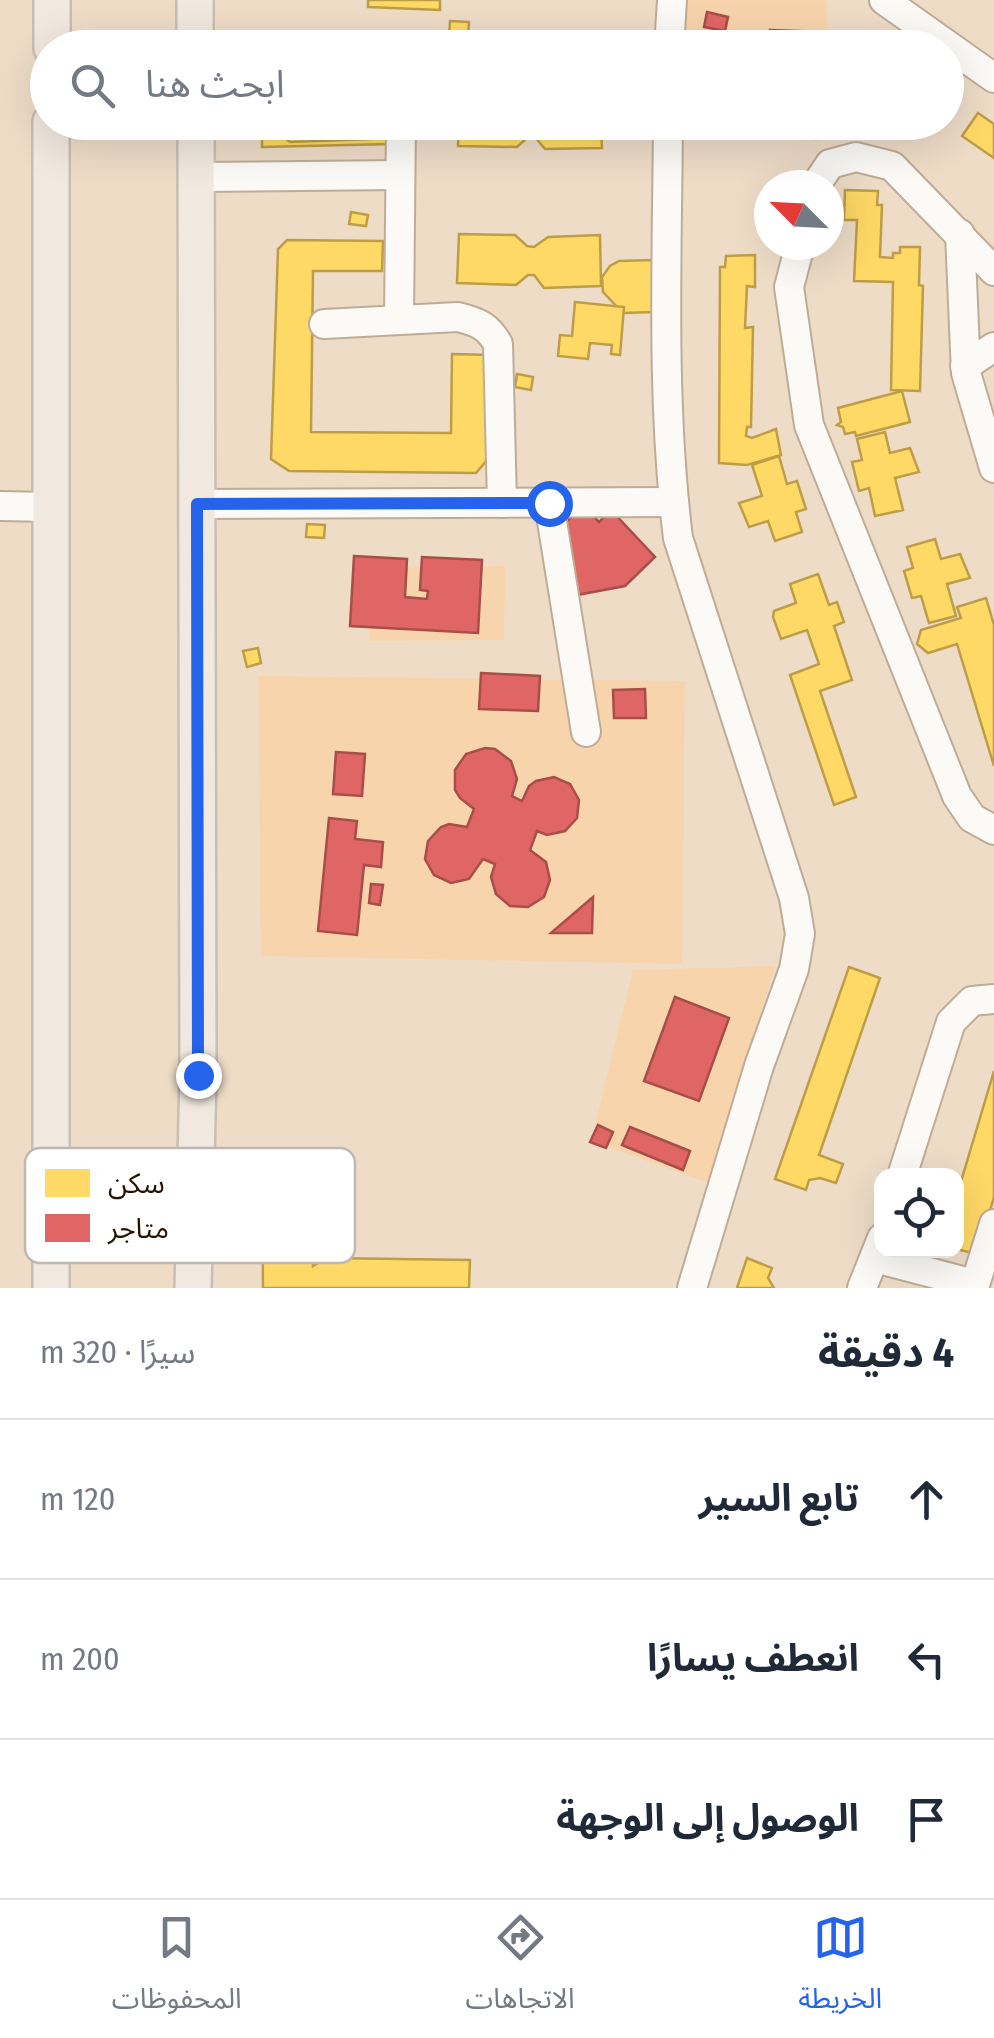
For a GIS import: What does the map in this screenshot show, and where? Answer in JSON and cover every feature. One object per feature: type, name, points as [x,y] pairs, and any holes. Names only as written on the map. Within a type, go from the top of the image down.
[{"type":"main road","points":[[52,0],[52,30]]},
{"type":"main road","points":[[195,0],[195,30]]},
{"type":"main road","points":[[51,1148],[52,140]]},
{"type":"main road","points":[[196,140],[196,1148]]},
{"type":"main road","points":[[51,1263],[51,1288]]},
{"type":"main road","points":[[192,1288],[193,1263]]},
{"type":"street","points":[[671,30],[672,0]]},
{"type":"street","points":[[884,0],[926,30]]},
{"type":"street","points":[[964,57],[994,78]]},
{"type":"street","points":[[399,320],[401,140]]},
{"type":"street","points":[[668,140],[666,346],[678,538],[794,898],[800,934],[794,969],[759,1066],[692,1288]]},
{"type":"street","points":[[826,170],[830,164],[856,157],[892,166],[994,271]]},
{"type":"street","points":[[196,176],[400,176]]},
{"type":"street","points":[[960,234],[965,366],[994,468]]},
{"type":"street","points":[[796,260],[789,287],[808,425],[957,796],[972,818],[994,830]]},
{"type":"street","points":[[324,324],[458,316],[490,330],[498,344],[502,503]]},
{"type":"street","points":[[965,366],[994,347]]},
{"type":"street","points":[[197,504],[674,502]]},
{"type":"street","points":[[549,503],[586,732]]},
{"type":"street","points":[[0,506],[50,507]]},
{"type":"street","points":[[905,1168],[951,1022],[972,1001],[994,999]]},
{"type":"street","points":[[903,1258],[974,1286],[994,1224]]},
{"type":"street","points":[[862,1288],[874,1258]]},
{"type":"shaded area","points":[[686,0],[827,0],[827,30],[685,30]]},
{"type":"shaded area","points":[[505,566],[504,640],[369,641],[368,568]]},
{"type":"shaded area","points":[[258,676],[685,681],[682,964],[261,956]]},
{"type":"shaded area","points":[[775,966],[709,1183],[591,1141],[633,970]]},
{"type":"building: سكن","points":[[368,0],[440,0],[440,10],[368,7]]},
{"type":"building: سكن","points":[[450,21],[469,22],[468,30],[449,30]]},
{"type":"building: سكن","points":[[978,113],[994,124],[994,158],[964,137]]},
{"type":"building: سكن","points":[[262,140],[391,140],[391,144],[262,147]]},
{"type":"building: سكن","points":[[458,140],[525,140],[517,147],[458,146]]},
{"type":"building: سكن","points":[[538,140],[602,140],[602,148],[545,149]]},
{"type":"building: سكن","points":[[845,190],[878,191],[877,205],[882,205],[880,257],[893,258],[893,253],[900,253],[900,247],[920,247],[920,391],[891,390],[893,282],[854,281],[857,220],[844,220]]},
{"type":"building: سكن","points":[[351,212],[368,215],[366,226],[349,224]]},
{"type":"building: سكن","points":[[459,234],[515,235],[534,247],[548,237],[600,235],[601,286],[544,288],[534,275],[516,285],[457,283]]},
{"type":"building: سكن","points":[[287,240],[383,241],[382,271],[313,271],[311,432],[451,433],[452,354],[492,355],[487,381],[487,460],[476,473],[289,471],[271,459],[278,249]]},
{"type":"building: سكن","points":[[754,255],[755,260],[755,287],[747,286],[745,328],[753,327],[751,427],[747,427],[746,436],[752,438],[776,429],[781,455],[747,465],[719,463],[720,267],[725,267],[726,256]]},
{"type":"building: سكن","points":[[653,260],[653,312],[623,313],[603,292],[602,277],[619,261]]},
{"type":"building: سكن","points":[[575,302],[624,307],[620,355],[611,354],[612,345],[590,343],[588,359],[558,356],[560,335],[572,336]]},
{"type":"building: سكن","points":[[517,374],[533,377],[531,390],[515,387]]},
{"type":"building: سكن","points":[[902,391],[910,422],[856,436],[855,432],[845,434],[843,427],[837,425],[841,422],[838,408]]},
{"type":"building: سكن","points":[[885,432],[890,453],[910,448],[919,472],[895,478],[903,510],[875,516],[869,488],[859,491],[852,462],[862,460],[857,439]]},
{"type":"building: سكن","points":[[779,456],[787,484],[797,481],[806,509],[796,512],[802,532],[775,541],[768,521],[749,527],[739,503],[762,496],[752,465]]},
{"type":"building: سكن","points":[[307,524],[325,525],[324,538],[306,537]]},
{"type":"building: سكن","points":[[935,539],[941,559],[960,554],[970,578],[947,584],[956,616],[929,623],[921,596],[912,598],[904,571],[913,568],[907,547]]},
{"type":"building: سكن","points":[[818,574],[829,605],[837,602],[844,622],[834,626],[852,680],[820,691],[856,797],[834,805],[790,675],[819,664],[807,630],[781,639],[773,617],[774,611],[796,603],[790,584]]},
{"type":"building: سكن","points":[[986,598],[994,625],[994,766],[957,644],[928,653],[917,644],[921,630],[961,618],[957,607]]},
{"type":"building: سكن","points":[[258,648],[261,663],[247,667],[243,651]]},
{"type":"building: سكن","points":[[849,967],[880,978],[819,1155],[843,1164],[836,1183],[820,1178],[809,1180],[806,1190],[775,1179]]},
{"type":"building: سكن","points":[[994,1071],[994,1197],[977,1254],[964,1251],[964,1172]]},
{"type":"building: سكن","points":[[355,1258],[470,1260],[469,1288],[263,1288],[263,1263],[313,1266],[355,1263]]},
{"type":"building: سكن","points":[[747,1258],[772,1268],[768,1278],[774,1288],[737,1288]]},
{"type":"building: متاجر","points":[[707,12],[728,17],[725,30],[704,27]]},
{"type":"building: متاجر","points":[[583,506],[599,522],[611,510],[655,557],[625,586],[561,598],[547,540]]},
{"type":"building: متاجر","points":[[354,556],[407,559],[405,597],[427,599],[428,591],[420,590],[422,557],[482,560],[478,633],[350,626]]},
{"type":"building: متاجر","points":[[481,673],[540,676],[538,711],[479,709]]},
{"type":"building: متاجر","points":[[645,689],[646,718],[614,718],[613,690]]},
{"type":"building: متاجر","points":[[495,749],[511,761],[517,779],[512,796],[522,801],[529,786],[554,777],[570,784],[579,800],[577,818],[565,831],[547,835],[537,831],[530,850],[546,862],[550,880],[544,897],[528,907],[510,906],[496,894],[491,877],[495,864],[483,859],[469,879],[451,883],[434,875],[425,859],[428,841],[441,827],[467,827],[474,809],[455,790],[455,770],[466,754]]},
{"type":"building: متاجر","points":[[336,752],[365,754],[362,796],[333,794]]},
{"type":"building: متاجر","points":[[329,818],[357,821],[355,839],[383,842],[381,867],[364,865],[357,935],[318,931]]},
{"type":"building: متاجر","points":[[371,884],[383,885],[380,905],[369,903]]},
{"type":"building: متاجر","points":[[593,897],[592,933],[551,933]]},
{"type":"building: متاجر","points":[[675,997],[729,1018],[699,1101],[644,1081]]},
{"type":"building: متاجر","points":[[598,1125],[613,1132],[606,1148],[590,1142]]},
{"type":"building: متاجر","points":[[630,1127],[690,1151],[683,1170],[622,1145]]},
{"type":"route","points":[[198,1075],[197,504],[549,503]]}]
